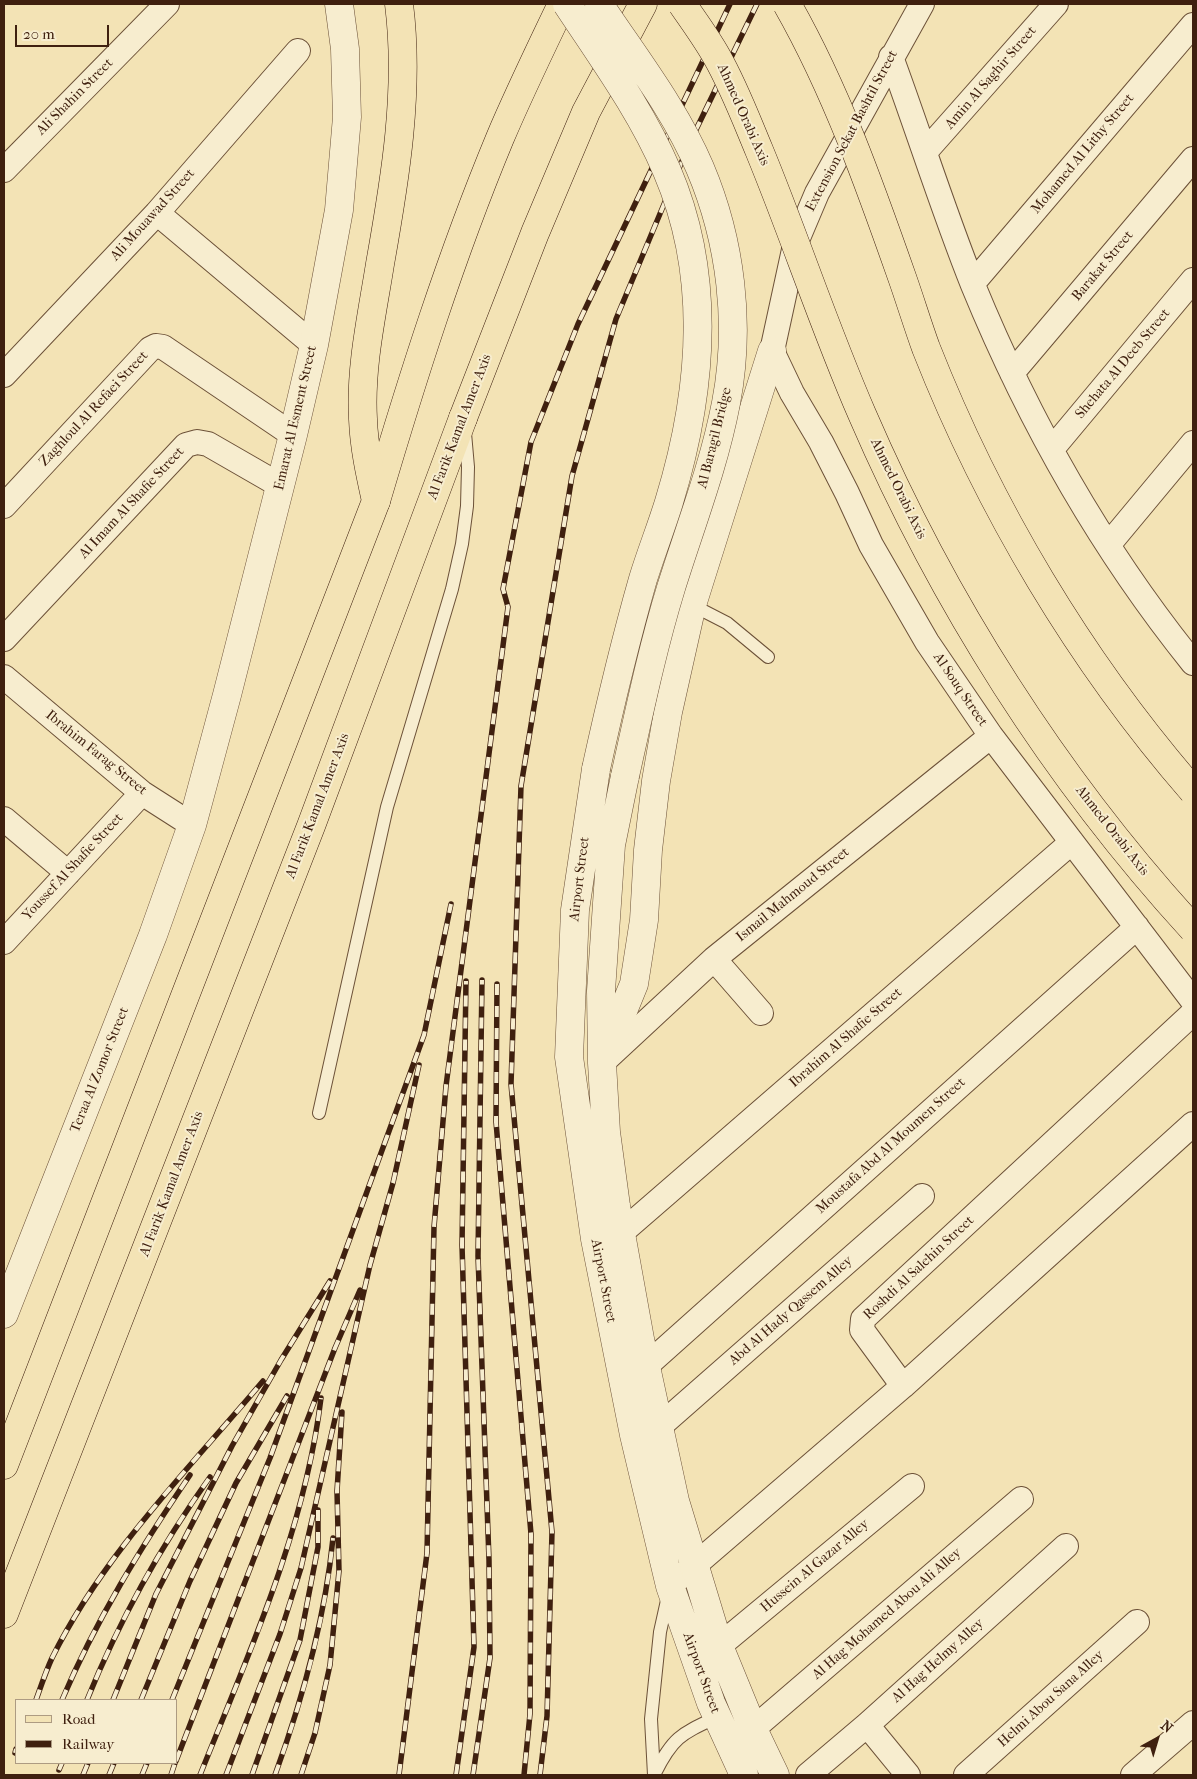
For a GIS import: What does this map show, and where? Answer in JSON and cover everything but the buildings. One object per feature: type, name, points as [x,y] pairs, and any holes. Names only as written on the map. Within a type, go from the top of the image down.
[{"type":"main road","points":[[376,501],[367,460],[364,434],[364,379],[367,344],[391,202],[395,163],[402,70],[399,4]]},
{"type":"main road","points":[[4,1465],[376,501],[402,416],[473,207],[500,138],[562,4]]},
{"type":"main road","name":"Al Farik Kamal Amer Axis","points":[[4,1614],[311,826],[463,418],[586,112],[643,4]]},
{"type":"main road","name":"Ahmed Orabi Axis","points":[[682,4],[717,57],[748,122],[786,214],[862,414],[902,499],[945,583],[992,664],[1044,743],[1104,825],[1193,929]]},
{"type":"main road","points":[[787,4],[828,87],[862,167],[926,348],[984,476],[1016,539],[1091,659],[1130,714],[1193,791]]},
{"type":"street","name":"Ali Shahin Street","points":[[4,170],[167,4]]},
{"type":"street","name":"Emarat Al Esment Street","points":[[192,824],[293,435],[314,345],[339,210],[346,147],[347,86],[340,4]]},
{"type":"street","name":"Al Baragil Bridge","points":[[567,4],[634,110],[667,172],[690,244],[699,314],[698,358],[686,433],[669,500],[617,672],[596,769]]},
{"type":"street","name":"Al Baragil Bridge","points":[[599,4],[675,119],[700,168],[714,204],[723,242],[732,307],[732,360],[721,426],[699,504],[671,590],[624,776]]},
{"type":"street","name":"Extension Sekat Bashtil Street","points":[[772,351],[795,246],[817,193],[922,4]]},
{"type":"street","name":"Amin Al Saghir Street","points":[[925,152],[1056,4]]},
{"type":"street","name":"Mohamed Al Lithy Street","points":[[973,284],[1193,25]]},
{"type":"street","name":"Ali Mouawad Street","points":[[4,375],[157,213],[298,51]]},
{"type":"street","points":[[891,57],[973,284],[1012,373],[1052,449],[1108,544],[1192,657]]},
{"type":"street","name":"Barakat Street","points":[[1012,373],[1193,159]]},
{"type":"street","points":[[157,213],[314,345]]},
{"type":"street","name":"Shehata Al Deeb Street","points":[[1052,449],[1193,280]]},
{"type":"street","name":"Zaghloul Al Refaei Street","points":[[4,506],[150,349],[156,346],[163,347],[293,435]]},
{"type":"street","points":[[602,1063],[634,984],[644,920],[648,850],[656,781],[668,712],[692,605],[772,351]]},
{"type":"street","name":"Al Souq Street","points":[[772,351],[792,393],[821,442],[871,545],[927,642],[991,736],[1193,1001]]},
{"type":"street","name":"Al Imam Al Shafie Street","points":[[4,639],[186,446],[202,442],[280,486]]},
{"type":"street","points":[[1108,544],[1193,443]]},
{"type":"street","name":"Ibrahim Farag Street","points":[[4,677],[142,792],[192,824]]},
{"type":"street","name":"Ismail Mahmoud Street","points":[[602,1063],[714,959],[991,736]]},
{"type":"street","name":"Airport Street","points":[[596,769],[575,910],[569,1058],[595,1239],[634,1370],[660,1426],[675,1501],[719,1646],[753,1730],[775,1775]]},
{"type":"street","name":"Airport Street","points":[[624,776],[611,845],[604,918],[601,990],[602,1063],[606,1132],[620,1233],[634,1370],[670,1586],[717,1718],[744,1775]]},
{"type":"street","name":"Youssef Al Shafie Street","points":[[4,942],[142,792]]},
{"type":"street","points":[[4,819],[68,873]]},
{"type":"street","name":"Teraa Al Zomor Street","points":[[4,1314],[153,935],[192,824]]},
{"type":"street","name":"Ibrahim Al Shafie Street","points":[[620,1233],[1072,842]]},
{"type":"street","name":"Moustafa Abd Al Moumen Street","points":[[634,1370],[1137,927]]},
{"type":"street","points":[[714,959],[761,1013]]},
{"type":"street","name":"Roshdi Al Salehin Street","points":[[903,1386],[862,1330],[863,1319],[1193,1013]]},
{"type":"street","points":[[670,1586],[903,1386],[1193,1124]]},
{"type":"street","name":"Abd Al Hady Qassem Alley","points":[[660,1426],[922,1196]]},
{"type":"street","name":"Hussein Al Gazar Alley","points":[[719,1646],[912,1486]]},
{"type":"street","name":"Al Hag Mohamed Abou Ali Alley","points":[[753,1730],[1022,1499]]},
{"type":"street","name":"Al Hag Helmy Alley","points":[[808,1775],[867,1725],[1066,1546]]},
{"type":"street","name":"Helmi Abou Sana Alley","points":[[966,1775],[1137,1622]]},
{"type":"street","points":[[1133,1775],[1193,1723]]},
{"type":"street","points":[[867,1725],[908,1775]]},
{"type":"lane","points":[[319,1113],[387,807],[452,589],[462,544],[468,506],[468,476],[463,418]]},
{"type":"lane","points":[[692,605],[727,623],[768,656]]},
{"type":"lane","points":[[654,1774],[651,1720],[660,1632],[670,1586]]},
{"type":"lane","points":[[654,1774],[673,1741],[686,1731],[717,1718]]},
{"type":"railway","points":[[399,1775],[427,1553],[434,1227],[446,1086],[508,607],[503,589],[531,442],[578,324],[730,4]]},
{"type":"railway","points":[[540,1775],[547,1716],[552,1532],[511,1084],[521,786],[572,476],[616,319],[690,142],[757,4]]},
{"type":"railway","points":[[172,1699],[270,1458],[424,1035],[451,904]]},
{"type":"railway","points":[[473,1775],[490,1658],[489,1560],[478,1256],[482,980]]},
{"type":"railway","points":[[456,1775],[474,1647],[462,1245],[466,981]]},
{"type":"railway","points":[[497,984],[496,1122],[531,1534],[530,1714],[524,1775]]},
{"type":"railway","points":[[226,1775],[280,1634],[301,1568],[370,1265],[393,1183],[419,1065]]},
{"type":"railway","points":[[113,1699],[156,1594],[232,1446],[281,1360],[330,1281]]},
{"type":"railway","points":[[178,1756],[335,1348],[360,1290]]},
{"type":"railway","points":[[36,1699],[52,1658],[96,1583],[149,1513],[263,1381]]},
{"type":"railway","points":[[141,1699],[190,1581],[236,1483],[287,1396]]},
{"type":"railway","points":[[200,1775],[256,1637],[289,1543],[313,1447],[321,1398]]},
{"type":"railway","points":[[301,1775],[315,1733],[330,1665],[339,1571],[337,1491],[342,1412]]},
{"type":"railway","points":[[62,1699],[89,1641],[120,1584],[190,1475]]},
{"type":"railway","points":[[87,1699],[99,1671],[142,1585],[174,1530],[210,1477]]},
{"type":"railway","points":[[252,1775],[300,1640],[318,1547],[318,1510]]},
{"type":"railway","points":[[275,1775],[295,1717],[312,1658],[319,1629],[333,1538]]},
{"type":"railway","points":[[59,1770],[62,1764]]},
{"type":"railway","points":[[83,1775],[88,1764]]},
{"type":"railway","points":[[109,1775],[114,1764]]},
{"type":"railway","points":[[142,1775],[147,1764]]},
{"type":"railway","points":[[171,1775],[175,1764]]}]
